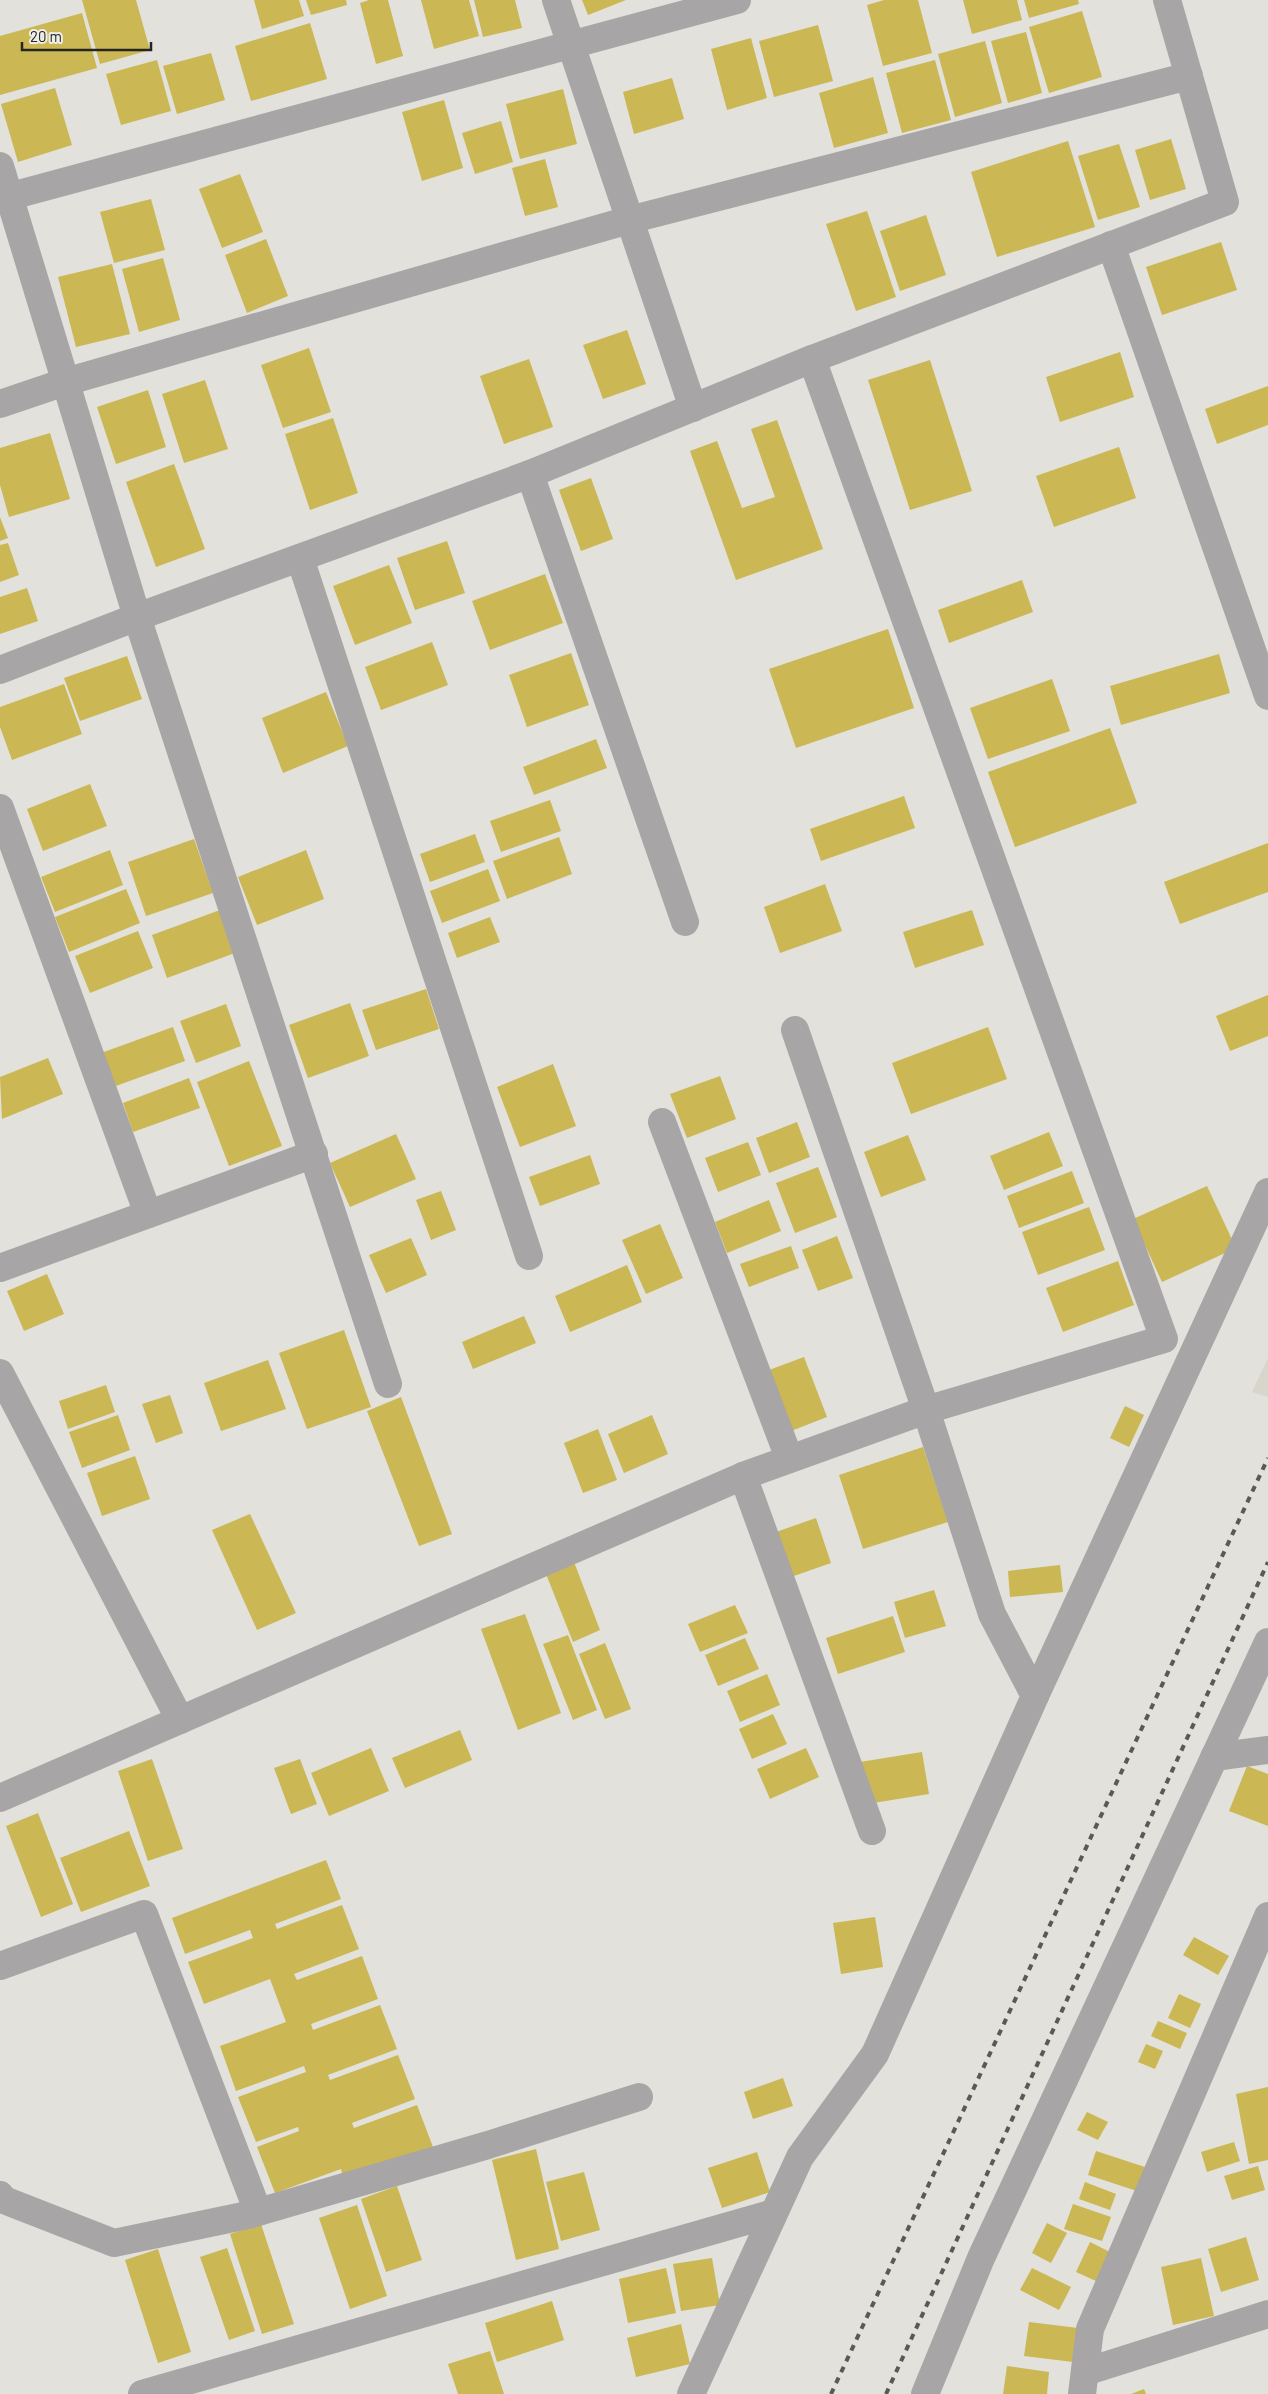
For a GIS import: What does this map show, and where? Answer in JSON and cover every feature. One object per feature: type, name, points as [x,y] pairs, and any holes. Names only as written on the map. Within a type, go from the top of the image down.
[{"type":"street","points":[[556,0],[693,408]]},
{"type":"street","points":[[5,198],[737,0]]},
{"type":"street","points":[[0,670],[137,617],[530,474],[812,359],[1225,202],[1167,0]]},
{"type":"street","points":[[0,404],[65,382],[629,220],[1189,76]]},
{"type":"street","points":[[0,166],[5,198],[65,382],[137,617],[388,1384]]},
{"type":"street","points":[[1110,245],[1268,696]]},
{"type":"street","points":[[0,1798],[743,1476],[926,1410],[1164,1339],[812,359]]},
{"type":"street","points":[[530,474],[685,922]]},
{"type":"street","points":[[300,558],[529,1256]]},
{"type":"street","points":[[0,808],[148,1214]]},
{"type":"street","points":[[795,1030],[926,1410],[992,1614],[1035,1696]]},
{"type":"street","points":[[662,1122],[789,1458]]},
{"type":"street","points":[[0,1268],[314,1154]]},
{"type":"street","points":[[687,2392],[800,2157],[875,2054],[1035,1696],[1268,1192]]},
{"type":"street","points":[[0,1373],[180,1720]]},
{"type":"street","points":[[743,1476],[872,1831]]},
{"type":"street","points":[[925,2394],[981,2258],[1268,1642]]},
{"type":"street","points":[[1214,1757],[1268,1750]]},
{"type":"street","points":[[0,1966],[144,1914],[258,2212]]},
{"type":"street","points":[[1268,1916],[1258,1962],[1090,2329],[1083,2383],[1268,2314]]},
{"type":"street","points":[[0,2195],[4,2200],[114,2243],[258,2212],[488,2145],[639,2097]]},
{"type":"street","points":[[142,2394],[774,2213]]},
{"type":"shaded area","points":[[1268,1358],[1268,1397],[1252,1392]]},
{"type":"building","points":[[82,0],[136,0],[150,50],[100,64]]},
{"type":"building","points":[[254,0],[299,0],[304,16],[262,29]]},
{"type":"building","points":[[306,0],[346,0],[347,5],[311,15]]},
{"type":"building","points":[[369,0],[388,0],[403,56],[376,64],[360,3]]},
{"type":"building","points":[[421,0],[469,0],[479,36],[434,49]]},
{"type":"building","points":[[474,0],[515,0],[522,28],[483,37]]},
{"type":"building","points":[[582,0],[626,0],[588,15]]},
{"type":"building","points":[[884,0],[918,0],[932,53],[883,66],[867,5]]},
{"type":"building","points":[[963,0],[1017,0],[1022,20],[972,34]]},
{"type":"building","points":[[1024,0],[1078,0],[1079,4],[1029,18]]},
{"type":"building","points":[[1082,11],[1102,77],[1049,93],[1029,27]]},
{"type":"building","points":[[82,13],[97,68],[0,95],[0,36]]},
{"type":"building","points":[[310,23],[327,79],[251,101],[235,46]]},
{"type":"building","points":[[818,25],[833,81],[774,97],[759,41]]},
{"type":"building","points":[[1026,32],[1042,93],[1008,103],[991,41]]},
{"type":"building","points":[[751,38],[767,98],[727,110],[711,49]]},
{"type":"building","points":[[985,41],[1002,103],[955,117],[938,54]]},
{"type":"building","points":[[211,53],[225,100],[177,114],[163,66]]},
{"type":"building","points":[[157,60],[171,111],[121,125],[106,74]]},
{"type":"building","points":[[935,60],[951,120],[902,133],[886,73]]},
{"type":"building","points":[[873,77],[888,133],[834,148],[819,93]]},
{"type":"building","points":[[672,78],[684,119],[634,134],[623,92]]},
{"type":"building","points":[[55,88],[72,145],[18,162],[1,104]]},
{"type":"building","points":[[563,89],[577,144],[520,159],[506,104]]},
{"type":"building","points":[[444,100],[463,168],[422,181],[402,112]]},
{"type":"building","points":[[501,121],[513,162],[475,174],[462,133]]},
{"type":"building","points":[[1171,139],[1186,189],[1150,200],[1135,150]]},
{"type":"building","points":[[1068,141],[1095,227],[997,257],[971,172]]},
{"type":"building","points":[[1119,144],[1140,207],[1098,220],[1078,156]]},
{"type":"building","points":[[545,159],[558,207],[525,216],[512,168]]},
{"type":"building","points":[[240,174],[263,232],[222,248],[199,189]]},
{"type":"building","points":[[151,199],[165,250],[114,263],[100,212]]},
{"type":"building","points":[[867,211],[896,297],[856,311],[826,224]]},
{"type":"building","points":[[926,215],[946,275],[900,291],[880,231]]},
{"type":"building","points":[[266,239],[288,296],[247,313],[225,255]]},
{"type":"building","points":[[1221,242],[1237,290],[1162,315],[1146,267]]},
{"type":"building","points":[[163,258],[180,320],[139,332],[122,269]]},
{"type":"building","points":[[112,264],[130,334],[76,347],[58,277]]},
{"type":"building","points":[[627,330],[646,384],[603,399],[583,345]]},
{"type":"building","points":[[309,348],[331,412],[283,428],[261,365]]},
{"type":"building","points":[[1120,352],[1134,397],[1060,422],[1046,377]]},
{"type":"building","points":[[529,359],[553,427],[504,444],[480,376]]},
{"type":"building","points":[[930,360],[972,491],[910,510],[868,380]]},
{"type":"building","points":[[205,380],[228,449],[184,463],[162,394]]},
{"type":"building","points":[[1268,386],[1268,425],[1217,444],[1205,409]]},
{"type":"building","points":[[148,390],[166,447],[116,464],[97,407]]},
{"type":"building","points":[[333,418],[358,493],[310,510],[285,434]]},
{"type":"building","points":[[777,420],[823,549],[736,580],[690,451],[717,441],[742,508],[775,497],[751,429]]},
{"type":"building","points":[[50,433],[70,499],[9,517],[0,485],[0,448]]},
{"type":"building","points":[[1119,447],[1136,498],[1054,527],[1036,476]]},
{"type":"building","points":[[174,464],[205,549],[156,567],[126,482]]},
{"type":"building","points":[[591,478],[613,539],[581,551],[559,490]]},
{"type":"building","points":[[0,517],[8,538],[0,541]]},
{"type":"building","points":[[447,541],[465,593],[415,610],[397,558]]},
{"type":"building","points":[[8,543],[19,575],[0,582],[0,545]]},
{"type":"building","points":[[389,565],[412,623],[355,645],[333,586]]},
{"type":"building","points":[[545,574],[563,623],[490,650],[472,601]]},
{"type":"building","points":[[1022,580],[1033,612],[949,643],[938,610]]},
{"type":"building","points":[[27,588],[38,621],[0,634],[0,597]]},
{"type":"building","points":[[888,629],[914,708],[796,748],[769,669]]},
{"type":"building","points":[[432,642],[448,685],[381,710],[365,667]]},
{"type":"building","points":[[571,653],[589,705],[527,727],[509,675]]},
{"type":"building","points":[[1219,654],[1230,693],[1121,725],[1110,686]]},
{"type":"building","points":[[127,656],[142,699],[80,721],[64,678]]},
{"type":"building","points":[[1052,679],[1070,731],[988,759],[970,708]]},
{"type":"building","points":[[64,684],[82,734],[12,760],[0,727],[0,707]]},
{"type":"building","points":[[326,692],[348,746],[283,773],[262,718]]},
{"type":"building","points":[[1110,728],[1137,803],[1015,847],[988,772]]},
{"type":"building","points":[[596,739],[607,768],[534,795],[523,767]]},
{"type":"building","points":[[90,784],[107,826],[43,851],[27,809]]},
{"type":"building","points":[[904,796],[915,828],[821,861],[810,829]]},
{"type":"building","points":[[550,800],[561,831],[501,852],[490,821]]},
{"type":"building","points":[[475,834],[485,862],[430,882],[420,854]]},
{"type":"building","points":[[559,837],[572,874],[507,899],[493,861]]},
{"type":"building","points":[[194,839],[213,893],[146,916],[128,862]]},
{"type":"building","points":[[1268,843],[1268,892],[1180,924],[1164,882]]},
{"type":"building","points":[[110,850],[123,885],[55,912],[41,877]]},
{"type":"building","points":[[306,850],[324,899],[257,925],[238,877]]},
{"type":"building","points":[[488,869],[500,901],[442,923],[430,891]]},
{"type":"building","points":[[825,884],[842,931],[780,953],[764,907]]},
{"type":"building","points":[[126,889],[140,923],[69,952],[55,917]]},
{"type":"building","points":[[220,910],[235,953],[167,978],[152,935]]},
{"type":"building","points":[[972,910],[984,945],[915,968],[903,932]]},
{"type":"building","points":[[490,917],[500,942],[457,958],[448,933]]},
{"type":"building","points":[[138,931],[153,968],[90,993],[75,956]]},
{"type":"building","points":[[426,989],[439,1029],[376,1050],[362,1010]]},
{"type":"building","points":[[1268,995],[1268,1036],[1230,1051],[1216,1016]]},
{"type":"building","points":[[350,1003],[369,1056],[308,1078],[289,1025]]},
{"type":"building","points":[[226,1004],[241,1046],[196,1063],[180,1021]]},
{"type":"building","points":[[173,1027],[185,1061],[113,1087],[101,1053]]},
{"type":"building","points":[[988,1027],[1007,1079],[911,1114],[892,1063]]},
{"type":"building","points":[[48,1058],[63,1094],[2,1119],[0,1077]]},
{"type":"building","points":[[249,1061],[282,1146],[229,1166],[197,1082]]},
{"type":"building","points":[[553,1064],[576,1126],[520,1147],[497,1087]]},
{"type":"building","points":[[720,1076],[736,1119],[687,1138],[670,1094]]},
{"type":"building","points":[[189,1078],[200,1108],[133,1132],[123,1103]]},
{"type":"building","points":[[797,1122],[810,1157],[769,1173],[756,1138]]},
{"type":"building","points":[[1049,1132],[1063,1166],[1004,1190],[990,1156]]},
{"type":"building","points":[[396,1134],[416,1179],[350,1207],[330,1163]]},
{"type":"building","points":[[908,1135],[926,1180],[881,1197],[864,1152]]},
{"type":"building","points":[[748,1142],[761,1175],[718,1192],[705,1158]]},
{"type":"building","points":[[590,1155],[600,1184],[540,1206],[529,1177]]},
{"type":"building","points":[[818,1167],[837,1217],[795,1233],[776,1183]]},
{"type":"building","points":[[1072,1171],[1084,1203],[1019,1228],[1007,1196]]},
{"type":"building","points":[[1207,1186],[1236,1248],[1162,1282],[1133,1219]]},
{"type":"building","points":[[441,1191],[456,1230],[431,1240],[416,1200]]},
{"type":"building","points":[[769,1200],[781,1231],[727,1253],[715,1222]]},
{"type":"building","points":[[1089,1207],[1105,1250],[1038,1275],[1022,1232]]},
{"type":"building","points":[[660,1224],[683,1278],[646,1294],[622,1240]]},
{"type":"building","points":[[837,1236],[853,1278],[818,1291],[802,1250]]},
{"type":"building","points":[[411,1238],[427,1275],[386,1293],[369,1255]]},
{"type":"building","points":[[791,1246],[799,1268],[749,1287],[740,1264]]},
{"type":"building","points":[[1118,1261],[1134,1305],[1063,1332],[1046,1288]]},
{"type":"building","points":[[627,1265],[642,1302],[570,1332],[555,1296]]},
{"type":"building","points":[[47,1274],[64,1314],[24,1331],[7,1291]]},
{"type":"building","points":[[524,1316],[536,1343],[473,1369],[462,1342]]},
{"type":"building","points":[[344,1330],[371,1407],[307,1429],[279,1353]]},
{"type":"building","points":[[804,1357],[827,1417],[791,1431],[769,1370]]},
{"type":"building","points":[[268,1360],[286,1409],[221,1431],[204,1383]]},
{"type":"building","points":[[106,1385],[115,1412],[68,1429],[59,1401]]},
{"type":"building","points":[[170,1395],[183,1433],[156,1443],[142,1404]]},
{"type":"building","points":[[401,1397],[452,1534],[419,1546],[367,1411]]},
{"type":"building","points":[[1125,1406],[1144,1415],[1129,1447],[1110,1438]]},
{"type":"building","points":[[118,1415],[130,1450],[82,1468],[69,1432]]},
{"type":"building","points":[[652,1415],[668,1454],[624,1473],[608,1434]]},
{"type":"building","points":[[598,1429],[617,1480],[583,1493],[564,1443]]},
{"type":"building","points":[[923,1447],[948,1522],[863,1549],[839,1475]]},
{"type":"building","points":[[135,1456],[150,1499],[102,1516],[87,1473]]},
{"type":"building","points":[[250,1514],[296,1613],[257,1630],[212,1530]]},
{"type":"building","points":[[816,1518],[831,1563],[791,1577],[776,1532]]},
{"type":"building","points":[[574,1562],[600,1630],[573,1642],[546,1574]]},
{"type":"building","points":[[1060,1565],[1063,1592],[1010,1597],[1008,1571]]},
{"type":"building","points":[[934,1590],[946,1626],[905,1638],[894,1602]]},
{"type":"building","points":[[735,1605],[748,1633],[700,1652],[688,1624]]},
{"type":"building","points":[[525,1614],[561,1713],[518,1730],[481,1629]]},
{"type":"building","points":[[893,1616],[905,1652],[838,1674],[826,1638]]},
{"type":"building","points":[[568,1635],[597,1710],[573,1720],[543,1644]]},
{"type":"building","points":[[745,1638],[759,1669],[718,1686],[705,1655]]},
{"type":"building","points":[[605,1643],[631,1709],[605,1719],[579,1654]]},
{"type":"building","points":[[767,1674],[780,1705],[740,1722],[727,1691]]},
{"type":"building","points":[[773,1714],[787,1744],[752,1759],[739,1729]]},
{"type":"building","points":[[460,1730],[472,1760],[405,1788],[392,1758]]},
{"type":"building","points":[[371,1748],[389,1791],[329,1816],[311,1773]]},
{"type":"building","points":[[806,1748],[819,1777],[770,1799],[757,1769]]},
{"type":"building","points":[[922,1752],[929,1794],[867,1804],[860,1762]]},
{"type":"building","points":[[152,1759],[183,1849],[148,1861],[118,1771]]},
{"type":"building","points":[[300,1759],[317,1804],[291,1814],[274,1768]]},
{"type":"building","points":[[1247,1766],[1268,1774],[1268,1826],[1229,1811]]},
{"type":"building","points":[[38,1813],[73,1904],[41,1917],[6,1826]]},
{"type":"building","points":[[129,1831],[150,1886],[81,1912],[60,1858]]},
{"type":"building","points":[[326,1860],[341,1899],[275,1924],[277,1929],[342,1905],[359,1949],[294,1974],[297,1980],[362,1956],[378,1999],[311,2024],[313,2030],[380,2005],[397,2049],[328,2075],[330,2080],[398,2055],[415,2099],[352,2123],[354,2128],[417,2105],[433,2147],[344,2181],[341,2169],[275,2193],[257,2147],[299,2131],[298,2127],[256,2142],[238,2097],[306,2072],[304,2066],[236,2091],[220,2046],[286,2022],[270,1979],[204,2004],[188,1962],[253,1938],[250,1930],[185,1954],[172,1918]]},
{"type":"building","points":[[875,1917],[883,1967],[841,1974],[833,1923]]},
{"type":"building","points":[[1194,1937],[1229,1956],[1218,1975],[1183,1955]]},
{"type":"building","points":[[1179,1994],[1201,2004],[1190,2028],[1168,2018]]},
{"type":"building","points":[[1158,2021],[1187,2033],[1180,2049],[1151,2036]]},
{"type":"building","points":[[1146,2044],[1163,2051],[1155,2069],[1138,2062]]},
{"type":"building","points":[[783,2078],[793,2106],[753,2119],[744,2092]]},
{"type":"building","points":[[1268,2087],[1268,2160],[1249,2164],[1236,2094]]},
{"type":"building","points":[[1087,2112],[1108,2122],[1098,2140],[1077,2130]]},
{"type":"building","points":[[1234,2142],[1240,2161],[1207,2172],[1201,2152]]},
{"type":"building","points":[[536,2149],[559,2249],[516,2260],[492,2160]]},
{"type":"building","points":[[1096,2151],[1148,2168],[1140,2192],[1088,2175]]},
{"type":"building","points":[[757,2152],[770,2192],[722,2208],[708,2168]]},
{"type":"building","points":[[1258,2166],[1265,2190],[1232,2200],[1224,2176]]},
{"type":"building","points":[[584,2172],[600,2230],[561,2241],[546,2182]]},
{"type":"building","points":[[1085,2182],[1116,2194],[1110,2210],[1079,2199]]},
{"type":"building","points":[[397,2186],[422,2260],[386,2272],[361,2199]]},
{"type":"building","points":[[1073,2204],[1111,2217],[1102,2241],[1064,2229]]},
{"type":"building","points":[[357,2205],[387,2296],[350,2309],[319,2218]]},
{"type":"building","points":[[1047,2223],[1067,2233],[1051,2263],[1032,2253]]},
{"type":"building","points":[[261,2224],[294,2324],[262,2334],[230,2234]]},
{"type":"building","points":[[1246,2237],[1259,2280],[1221,2292],[1208,2249]]},
{"type":"building","points":[[1090,2242],[1110,2252],[1096,2281],[1076,2272]]},
{"type":"building","points":[[227,2248],[255,2331],[229,2340],[200,2257]]},
{"type":"building","points":[[158,2249],[191,2352],[158,2363],[125,2260]]},
{"type":"building","points":[[712,2258],[720,2305],[681,2311],[673,2264]]},
{"type":"building","points":[[1201,2258],[1214,2316],[1173,2325],[1161,2267]]},
{"type":"building","points":[[666,2268],[676,2313],[628,2323],[619,2279]]},
{"type":"building","points":[[1032,2268],[1071,2287],[1059,2310],[1020,2290]]},
{"type":"building","points":[[552,2301],[564,2340],[497,2362],[485,2323]]},
{"type":"building","points":[[1029,2322],[1078,2328],[1073,2362],[1024,2356]]},
{"type":"building","points":[[681,2324],[690,2364],[636,2377],[627,2338]]},
{"type":"building","points":[[490,2351],[504,2394],[458,2394],[448,2364]]},
{"type":"building","points":[[1007,2366],[1049,2372],[1047,2394],[1003,2394]]},
{"type":"building","points":[[1144,2389],[1146,2394],[1131,2394]]},
{"type":"railway","points":[[831,2394],[1268,1458]]},
{"type":"railway","points":[[886,2394],[1268,1562]]}]
